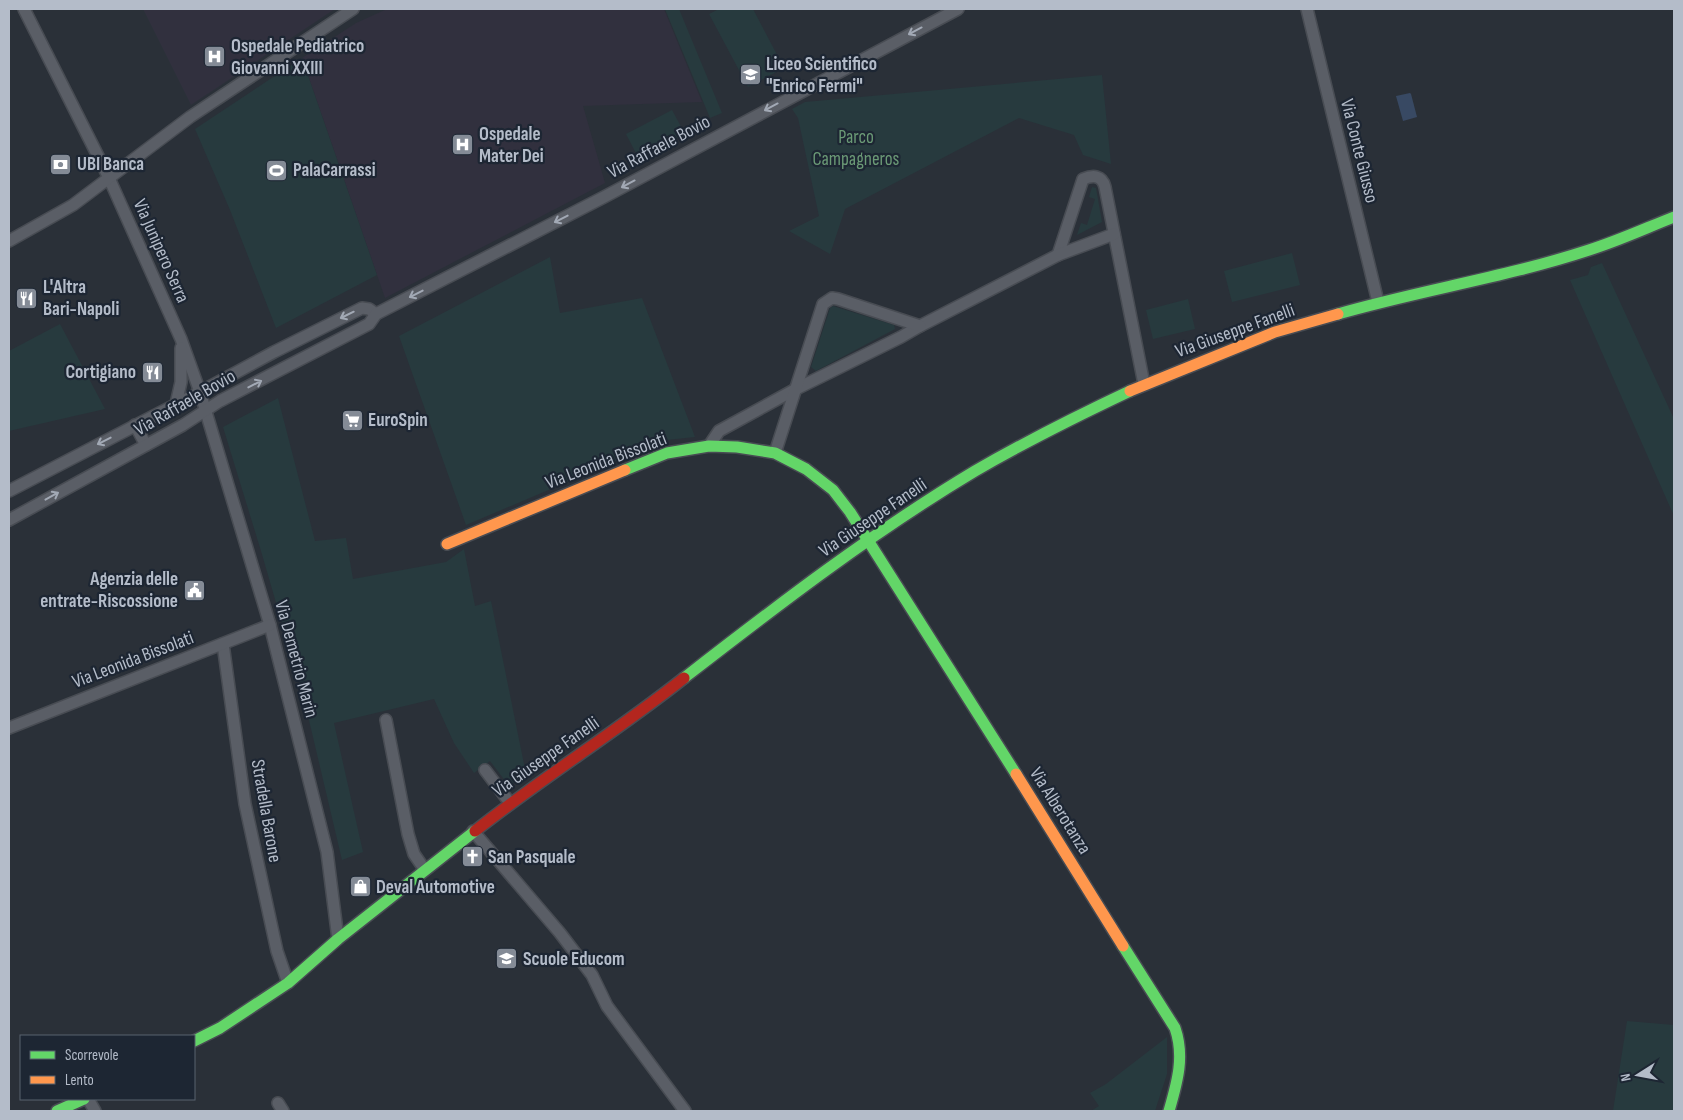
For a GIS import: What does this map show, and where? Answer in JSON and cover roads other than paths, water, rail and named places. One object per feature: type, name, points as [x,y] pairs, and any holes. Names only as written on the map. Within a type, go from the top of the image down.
[{"type":"street","name":"Via Junipero Serra","points":[[24,9],[110,178],[181,339],[200,392]]},
{"type":"street","points":[[9,241],[73,205],[190,117],[353,9]]},
{"type":"street","name":"Via Raffaele Bovio","points":[[9,520],[184,425],[220,401],[369,324],[376,314],[604,197],[958,9]]},
{"type":"street","name":"Via Conte Giusso","points":[[1307,9],[1378,302]]},
{"type":"street","points":[[1058,254],[1083,179],[1091,176],[1099,177],[1104,182],[1144,384]]},
{"type":"street","name":"Via Giuseppe Fanelli","points":[[195,1040],[220,1028],[288,983],[338,939],[473,831],[654,702],[764,616],[869,540],[974,472],[1058,424],[1144,384],[1275,332],[1378,302],[1540,264],[1590,250],[1674,217]]},
{"type":"street","points":[[1068,225],[1069,237],[1080,246]]},
{"type":"street","points":[[709,446],[719,431],[796,389],[901,337],[1058,254],[1114,234]]},
{"type":"street","points":[[775,453],[823,304],[832,298],[920,326]]},
{"type":"street","name":"Via Raffaele Bovio","points":[[9,491],[362,308],[369,309],[376,314]]},
{"type":"street","name":"Via Junipero Serra","points":[[176,404],[181,382],[181,339]]},
{"type":"street","name":"Via Demetrio Marin","points":[[200,392],[270,625],[327,852],[338,939]]},
{"type":"street","points":[[135,425],[146,445]]},
{"type":"street","name":"Via Leonida Bissolati","points":[[447,544],[637,464],[667,453],[709,446],[737,447],[775,453],[806,469],[832,490],[869,540]]},
{"type":"street","name":"Via Alberotanza","points":[[869,540],[1175,1028],[1179,1036],[1179,1079],[1169,1111]]},
{"type":"street","name":"Via Leonida Bissolati","points":[[9,728],[270,625]]},
{"type":"street","name":"Stradella Barone","points":[[223,644],[245,804],[277,951],[288,983]]},
{"type":"street","points":[[386,720],[408,834],[414,854],[425,870]]},
{"type":"street","points":[[485,770],[510,803]]},
{"type":"street","points":[[473,831],[560,933],[592,975],[607,1006],[685,1111]]},
{"type":"street","points":[[57,1111],[84,1100]]},
{"type":"street","points":[[87,1100],[95,1111]]},
{"type":"water","points":[[1410,93],[1417,117],[1403,121],[1396,96]]},
{"type":"place","name":"Ospedale Pediatrico Giovanni XXIII","points":[[215,57]]},
{"type":"place","name":"Liceo Scientifico \"Enrico Fermi\"","points":[[750,75]]},
{"type":"place","name":"Ospedale Mater Dei","points":[[463,145]]},
{"type":"place","name":"UBI Banca","points":[[61,164]]},
{"type":"place","name":"PalaCarrassi","points":[[277,170]]},
{"type":"place","name":"L'Altra Bari-Napoli","points":[[27,298]]},
{"type":"place","name":"Cortigiano","points":[[152,372]]},
{"type":"place","name":"EuroSpin","points":[[352,420]]},
{"type":"place","name":"Agenzia delle entrate-Riscossione","points":[[194,590]]},
{"type":"place","name":"San Pasquale","points":[[472,857]]},
{"type":"place","name":"Deval Automotive","points":[[360,887]]},
{"type":"place","name":"Scuole Educom","points":[[507,959]]},
{"type":"park label","name":"Parco Campagneros","points":[[856,148]]}]
